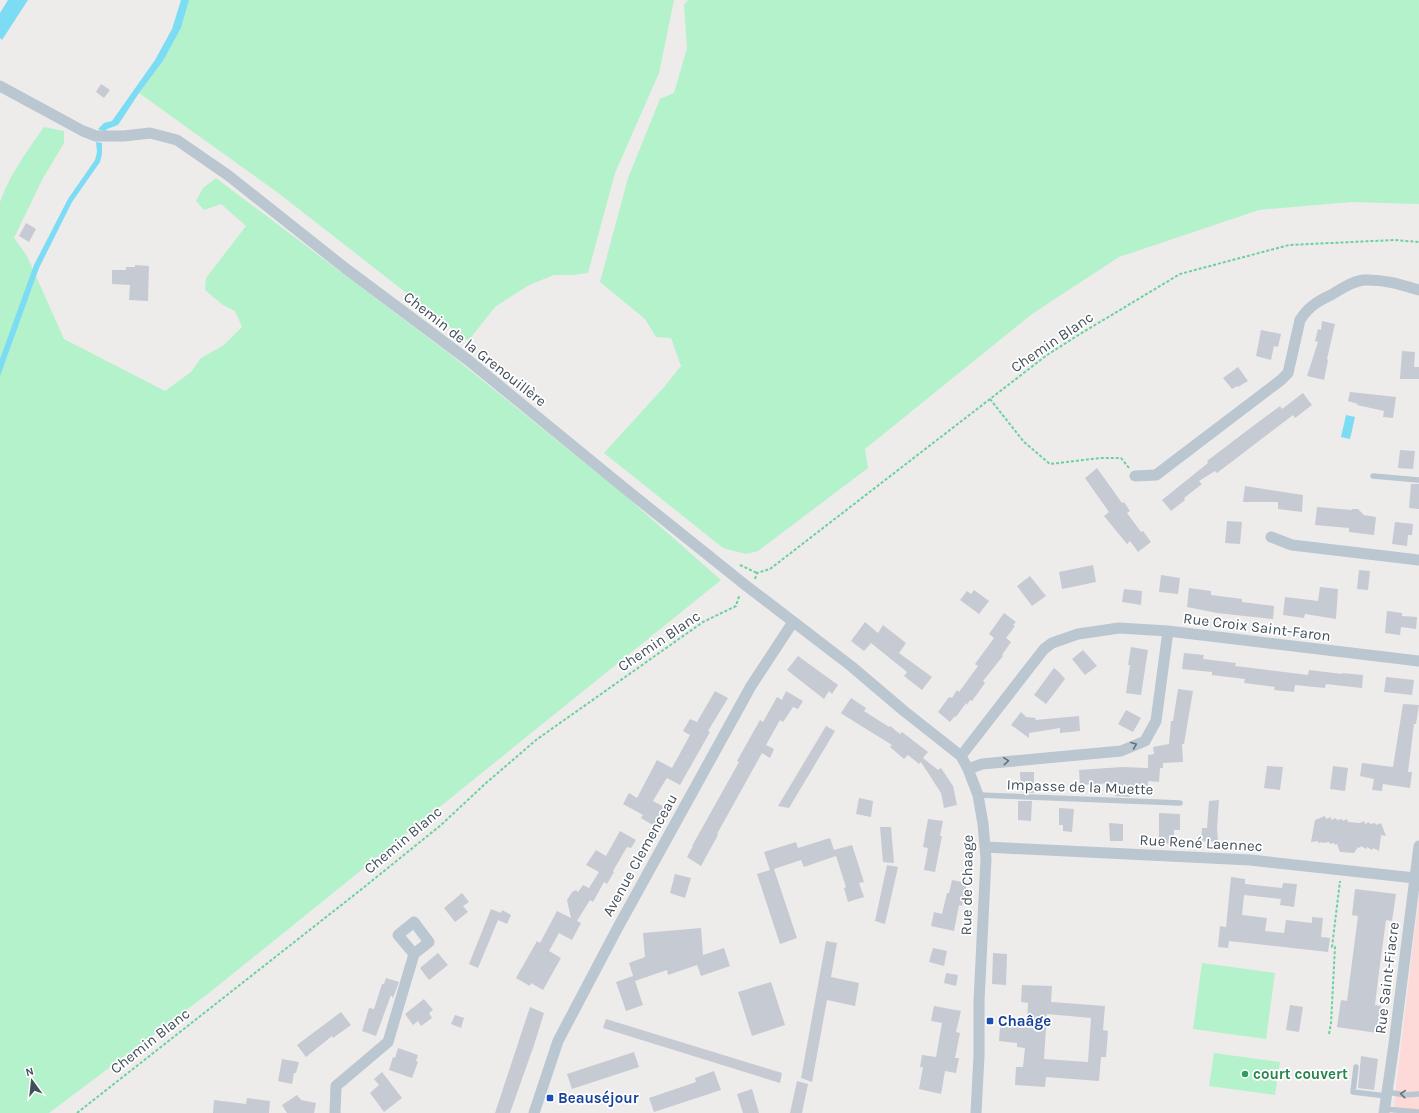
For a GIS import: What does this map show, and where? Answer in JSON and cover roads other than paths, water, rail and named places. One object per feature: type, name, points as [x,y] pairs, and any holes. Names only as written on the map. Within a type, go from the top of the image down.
[{"type":"street","name":"Chemin de la Grenouillère","points":[[0,86],[83,131],[96,136],[124,136],[150,133],[177,140],[229,176],[345,268],[468,360],[628,491],[793,622]]},
{"type":"street","points":[[1135,476],[1156,475],[1281,380],[1288,373],[1300,320],[1314,304],[1350,284],[1364,280],[1389,282],[1419,290]]},
{"type":"street","points":[[1271,537],[1292,545],[1419,560]]},
{"type":"street","name":"Rue de Chaage","points":[[793,622],[851,666],[904,711],[961,756],[968,769],[978,795],[986,859],[979,993],[979,1056],[976,1113]]},
{"type":"street","name":"Avenue Clemenceau","points":[[534,1113],[558,1041],[617,929],[751,686],[793,622]]},
{"type":"street","points":[[961,756],[1044,649],[1052,643],[1078,634],[1119,628],[1168,631]]},
{"type":"street","name":"Rue Croix Saint-Faron","points":[[968,769],[982,764],[1121,751],[1145,741],[1156,721],[1168,631],[1419,661]]},
{"type":"street","name":"Rue Saint-Fiacre","points":[[1384,1111],[1417,871],[1419,846]]},
{"type":"street","name":"Rue René Laennec","points":[[985,847],[1250,860],[1342,871],[1417,871]]},
{"type":"street","points":[[335,1113],[336,1086],[388,1042],[414,954]]},
{"type":"lane","points":[[1373,476],[1419,480]]},
{"type":"lane","name":"Impasse de la Muette","points":[[978,795],[1180,803]]},
{"type":"lane","points":[[1356,1067],[1353,1092],[1405,1095],[1419,1094]]},
{"type":"lane","points":[[1384,1111],[1419,1112]]},
{"type":"water","points":[[8,0],[28,0],[2,40],[0,38],[0,13]]},
{"type":"water","points":[[181,0],[189,0],[181,28],[163,61],[139,93],[118,125],[107,129],[105,132],[98,129],[104,123],[112,121],[155,60],[172,29]]},
{"type":"water","points":[[96,142],[102,143],[100,162],[72,202],[39,268],[0,376],[0,359],[34,265],[68,199],[95,160],[97,152]]},
{"type":"water","points":[[1346,415],[1355,417],[1350,439],[1341,437]]},
{"type":"place","name":"Chaâge","points":[[990,1021]]},
{"type":"place","name":"court couvert","points":[[1245,1074]]},
{"type":"place","name":"Beauséjour","points":[[550,1098]]}]
